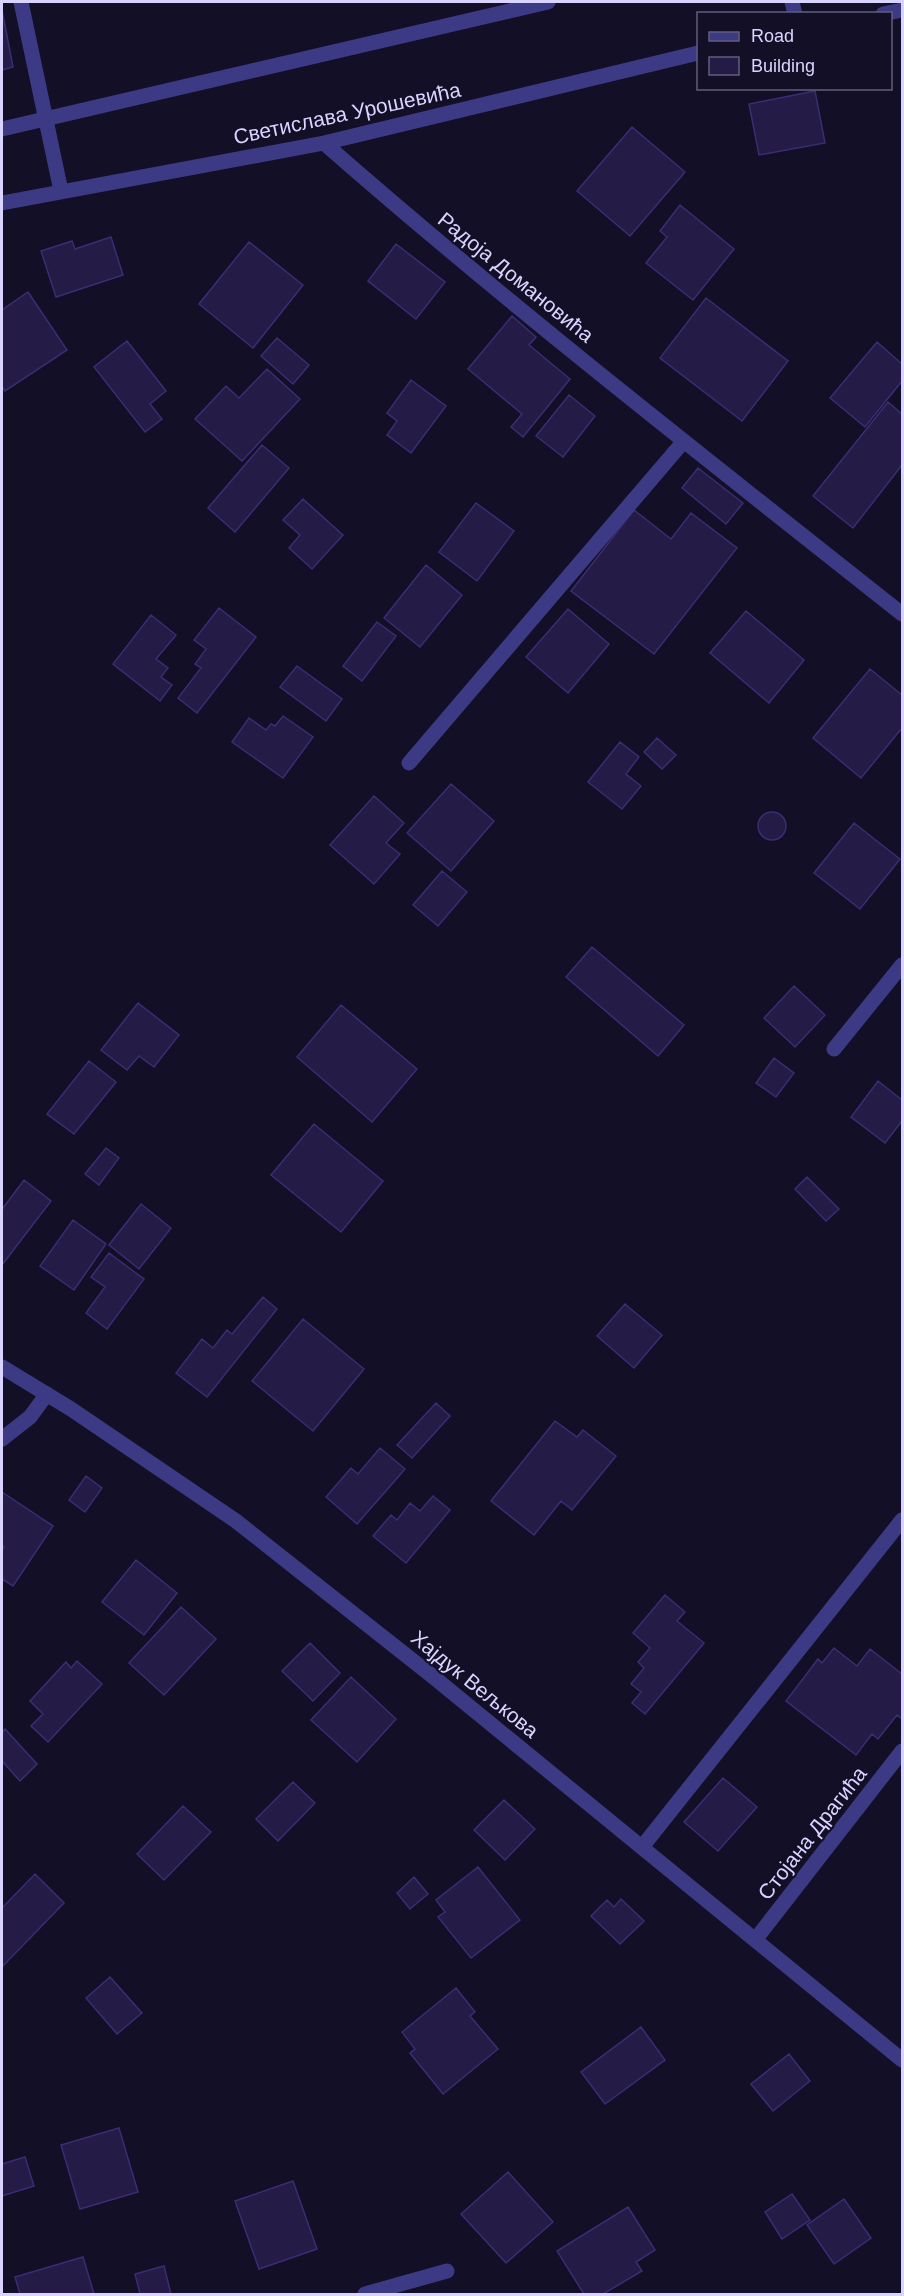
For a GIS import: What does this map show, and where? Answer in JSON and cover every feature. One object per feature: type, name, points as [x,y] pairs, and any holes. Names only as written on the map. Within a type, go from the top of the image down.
[{"type":"street","points":[[21,2],[61,191]]},
{"type":"street","points":[[2,129],[548,2]]},
{"type":"street","name":"Светислава Урошевића","points":[[2,203],[324,143],[697,53]]},
{"type":"street","name":"Радоја Домановића","points":[[324,143],[379,192],[684,441],[903,614]]},
{"type":"street","points":[[409,763],[684,441]]},
{"type":"street","points":[[834,1049],[903,965]]},
{"type":"street","name":"Хајдук Вељкова","points":[[2,1367],[47,1394],[236,1521],[430,1675],[903,2060]]},
{"type":"street","points":[[2,1439],[30,1417],[47,1394]]},
{"type":"street","points":[[642,1847],[903,1520]]},
{"type":"street","name":"Стојана Драгића","points":[[755,1940],[903,1751]]},
{"type":"street","points":[[365,2295],[447,2271]]},
{"type":"building","points":[[2,10],[13,67],[2,70]]},
{"type":"building","points":[[815,91],[825,143],[759,155],[749,104]]},
{"type":"building","points":[[632,127],[685,172],[630,236],[577,191]]},
{"type":"building","points":[[680,205],[734,249],[693,300],[646,263],[667,237],[660,231]]},
{"type":"building","points":[[111,237],[123,275],[56,297],[41,251],[72,241],[75,249]]},
{"type":"building","points":[[249,242],[303,285],[253,348],[199,304]]},
{"type":"building","points":[[396,244],[445,282],[416,319],[368,281]]},
{"type":"building","points":[[28,292],[67,350],[5,391],[2,387],[2,310]]},
{"type":"building","points":[[706,298],[788,361],[742,421],[660,358]]},
{"type":"building","points":[[512,316],[536,337],[529,345],[570,379],[523,437],[511,427],[522,414],[468,369]]},
{"type":"building","points":[[277,338],[309,365],[293,384],[261,356]]},
{"type":"building","points":[[127,341],[166,391],[150,404],[162,419],[145,432],[94,367]]},
{"type":"building","points":[[877,342],[902,364],[902,381],[865,427],[830,398]]},
{"type":"building","points":[[267,369],[300,399],[242,461],[195,419],[226,386],[239,398]]},
{"type":"building","points":[[411,380],[446,406],[411,453],[387,435],[397,421],[387,413]]},
{"type":"building","points":[[569,395],[595,416],[563,457],[536,436]]},
{"type":"building","points":[[888,402],[902,414],[902,465],[853,528],[813,496]]},
{"type":"building","points":[[262,445],[289,468],[235,532],[208,508]]},
{"type":"building","points":[[698,468],[743,503],[726,524],[682,488]]},
{"type":"building","points":[[303,499],[343,535],[312,569],[289,548],[300,535],[283,520]]},
{"type":"building","points":[[476,503],[514,531],[477,581],[439,552]]},
{"type":"building","points":[[634,510],[671,539],[691,513],[737,548],[654,654],[571,591]]},
{"type":"building","points":[[426,565],[462,595],[420,647],[384,618]]},
{"type":"building","points":[[219,608],[256,637],[197,713],[178,698],[201,668],[195,664],[206,649],[194,640]]},
{"type":"building","points":[[568,609],[609,644],[568,693],[526,657]]},
{"type":"building","points":[[746,611],[804,660],[769,703],[710,653]]},
{"type":"building","points":[[151,615],[176,635],[156,659],[168,668],[161,677],[172,685],[160,701],[113,664]]},
{"type":"building","points":[[377,622],[396,636],[362,681],[343,666]]},
{"type":"building","points":[[297,666],[342,699],[326,721],[280,687]]},
{"type":"building","points":[[870,669],[902,695],[902,728],[861,778],[813,738]]},
{"type":"building","points":[[283,716],[313,737],[283,778],[232,742],[249,718],[266,730],[271,724],[275,726]]},
{"type":"building","points":[[657,738],[676,755],[662,769],[644,752]]},
{"type":"building","points":[[620,742],[639,757],[626,774],[641,786],[622,809],[588,782]]},
{"type":"building","points":[[451,784],[494,821],[451,871],[407,833]]},
{"type":"building","points":[[374,796],[404,823],[386,843],[400,854],[374,884],[330,845]]},
{"type":"building","points":[[772,812],[782,816],[786,826],[782,836],[772,840],[762,836],[758,826],[762,816]]},
{"type":"building","points":[[854,823],[900,859],[860,909],[814,873]]},
{"type":"building","points":[[442,871],[467,892],[438,926],[413,905]]},
{"type":"building","points":[[592,947],[684,1025],[658,1056],[566,977]]},
{"type":"building","points":[[794,986],[825,1015],[795,1047],[764,1018]]},
{"type":"building","points":[[138,1003],[179,1035],[154,1067],[139,1056],[127,1070],[101,1050]]},
{"type":"building","points":[[341,1005],[417,1069],[372,1122],[297,1057]]},
{"type":"building","points":[[774,1058],[794,1073],[776,1097],[756,1083]]},
{"type":"building","points":[[89,1061],[116,1082],[74,1134],[47,1114]]},
{"type":"building","points":[[878,1081],[902,1100],[902,1121],[885,1143],[851,1117]]},
{"type":"building","points":[[314,1124],[383,1181],[341,1232],[271,1175]]},
{"type":"building","points":[[106,1148],[119,1158],[99,1185],[85,1174]]},
{"type":"building","points":[[807,1177],[839,1209],[826,1221],[795,1189]]},
{"type":"building","points":[[24,1180],[51,1201],[2,1265],[2,1207]]},
{"type":"building","points":[[141,1204],[171,1228],[139,1269],[109,1245]]},
{"type":"building","points":[[73,1220],[106,1244],[74,1290],[40,1266]]},
{"type":"building","points":[[109,1253],[144,1279],[107,1329],[86,1313],[105,1287],[91,1277]]},
{"type":"building","points":[[263,1297],[277,1309],[207,1397],[176,1373],[202,1339],[213,1348],[227,1330],[232,1334]]},
{"type":"building","points":[[625,1304],[662,1335],[634,1368],[597,1336]]},
{"type":"building","points":[[303,1319],[364,1369],[313,1431],[252,1381]]},
{"type":"building","points":[[436,1403],[450,1416],[412,1458],[397,1445]]},
{"type":"building","points":[[555,1421],[577,1437],[583,1430],[616,1456],[572,1510],[561,1501],[534,1535],[491,1501]]},
{"type":"building","points":[[380,1448],[405,1469],[357,1524],[326,1497],[351,1468],[358,1474]]},
{"type":"building","points":[[86,1476],[102,1488],[85,1512],[69,1500]]},
{"type":"building","points":[[2,1492],[53,1526],[13,1586],[2,1579],[2,1550],[4,1547],[2,1545]]},
{"type":"building","points":[[433,1496],[450,1510],[406,1563],[373,1536],[391,1515],[397,1520],[410,1503],[420,1511]]},
{"type":"building","points":[[136,1560],[177,1593],[144,1635],[102,1602]]},
{"type":"building","points":[[665,1595],[685,1612],[677,1621],[704,1643],[645,1714],[632,1703],[641,1692],[631,1684],[644,1668],[638,1662],[650,1648],[633,1633]]},
{"type":"building","points":[[181,1607],[216,1639],[164,1695],[129,1663]]},
{"type":"building","points":[[310,1643],[340,1673],[313,1701],[282,1671]]},
{"type":"building","points":[[834,1648],[857,1666],[870,1649],[902,1674],[902,1719],[897,1715],[878,1739],[872,1734],[856,1755],[786,1701],[818,1659],[822,1663]]},
{"type":"building","points":[[77,1661],[102,1684],[48,1742],[31,1726],[43,1714],[30,1701],[66,1662],[71,1668]]},
{"type":"building","points":[[351,1677],[396,1719],[357,1762],[311,1720]]},
{"type":"building","points":[[5,1729],[37,1764],[20,1781],[2,1761],[2,1732]]},
{"type":"building","points":[[723,1778],[757,1807],[718,1851],[684,1822]]},
{"type":"building","points":[[293,1782],[315,1803],[278,1841],[256,1819]]},
{"type":"building","points":[[504,1800],[535,1829],[505,1860],[474,1830]]},
{"type":"building","points":[[183,1806],[211,1832],[164,1880],[137,1854]]},
{"type":"building","points":[[478,1867],[520,1920],[471,1958],[438,1917],[445,1912],[436,1900]]},
{"type":"building","points":[[35,1874],[64,1903],[2,1967],[2,1908]]},
{"type":"building","points":[[414,1877],[428,1894],[410,1909],[397,1893]]},
{"type":"building","points":[[621,1899],[644,1921],[620,1944],[591,1916],[607,1900],[614,1907]]},
{"type":"building","points":[[110,1977],[142,2013],[117,2034],[86,1998]]},
{"type":"building","points":[[456,1988],[475,2012],[470,2016],[498,2049],[443,2094],[410,2053],[415,2049],[402,2032]]},
{"type":"building","points":[[641,2027],[665,2060],[605,2104],[581,2072]]},
{"type":"building","points":[[789,2054],[810,2081],[773,2111],[751,2084]]},
{"type":"building","points":[[119,2128],[138,2192],[80,2209],[61,2145]]},
{"type":"building","points":[[25,2157],[34,2186],[2,2196],[2,2164]]},
{"type":"building","points":[[508,2172],[553,2222],[506,2263],[461,2214]]},
{"type":"building","points":[[293,2181],[317,2249],[259,2269],[235,2201]]},
{"type":"building","points":[[792,2194],[810,2220],[782,2239],[765,2212]]},
{"type":"building","points":[[844,2199],[871,2238],[834,2264],[807,2225]]},
{"type":"building","points":[[628,2207],[655,2250],[636,2262],[642,2271],[603,2294],[584,2294],[557,2251]]},
{"type":"building","points":[[83,2257],[94,2294],[20,2294],[15,2277]]},
{"type":"building","points":[[164,2266],[171,2294],[140,2294],[135,2274]]}]
